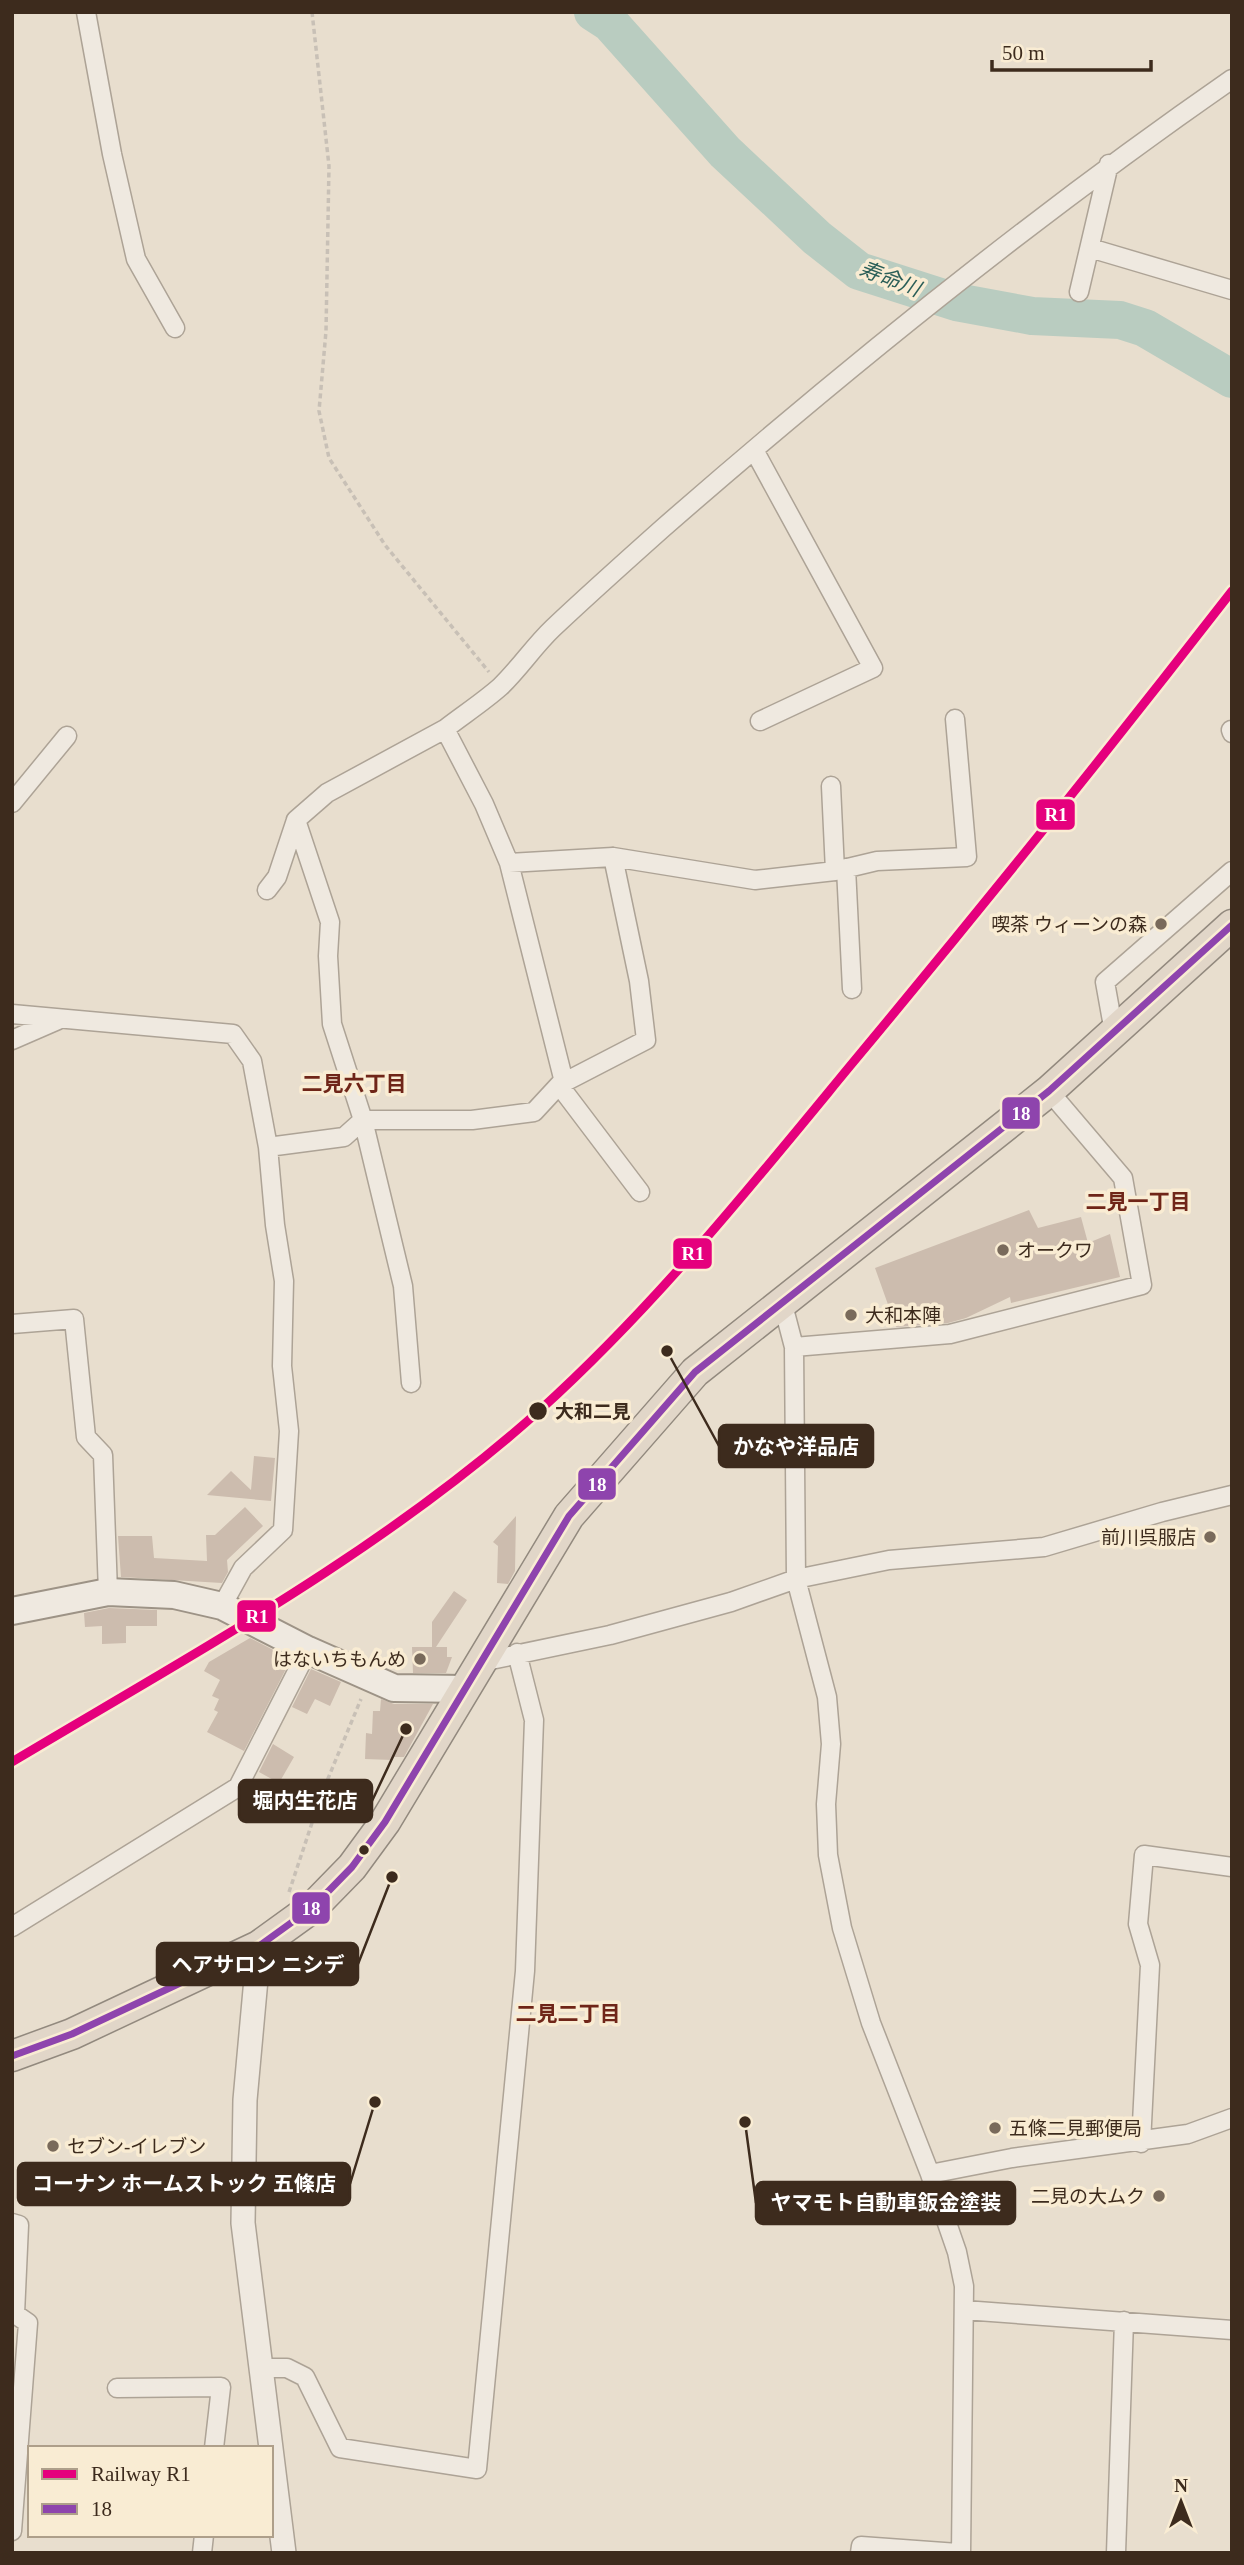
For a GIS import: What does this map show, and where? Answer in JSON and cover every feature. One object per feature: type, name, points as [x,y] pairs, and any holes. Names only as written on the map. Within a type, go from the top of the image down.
[{"type":"highway","points":[[12,2056],[72,2034],[259,1945],[313,1907],[352,1867],[384,1822],[569,1516],[695,1372],[1049,1091],[1232,925]]},
{"type":"main road","points":[[12,1611],[108,1592],[174,1595],[222,1606],[308,1650],[394,1688],[464,1689]]},
{"type":"street","points":[[86,12],[112,154],[136,259],[175,328]]},
{"type":"street","points":[[267,890],[277,877],[296,821],[327,793],[445,729],[500,687],[552,629],[754,450],[991,254],[1109,164],[1232,79]]},
{"type":"street","points":[[1079,292],[1109,164]]},
{"type":"street","points":[[1090,248],[1232,290]]},
{"type":"street","points":[[754,450],[873,668],[760,721]]},
{"type":"street","points":[[509,863],[613,857],[755,880],[840,870],[877,861],[967,857],[955,719]]},
{"type":"street","points":[[445,729],[484,804],[509,863],[561,1083],[640,1192]]},
{"type":"street","points":[[12,803],[67,736]]},
{"type":"street","points":[[831,786],[852,989]]},
{"type":"street","points":[[296,821],[330,922],[328,956],[332,1024],[363,1120],[403,1286],[411,1383]]},
{"type":"street","points":[[268,1147],[344,1137],[363,1120],[472,1120],[534,1112],[561,1083],[646,1040],[639,981],[613,857]]},
{"type":"street","points":[[1114,1032],[1105,982],[1232,871]]},
{"type":"street","points":[[12,1014],[233,1034],[252,1061],[268,1147],[275,1225],[284,1281],[282,1366],[289,1431],[282,1530],[243,1568],[222,1606]]},
{"type":"street","points":[[12,1040],[61,1018]]},
{"type":"street","points":[[794,1346],[950,1334],[1142,1285],[1123,1178],[1049,1091]]},
{"type":"street","points":[[782,1301],[794,1346],[796,1579],[827,1697],[831,1744],[826,1804],[828,1855],[842,1928],[870,2023],[930,2174],[957,2252],[964,2286],[960,2553],[862,2546],[860,2553]]},
{"type":"street","points":[[12,1324],[74,1319],[86,1437],[103,1455],[108,1592]]},
{"type":"street","points":[[481,1662],[610,1635],[730,1602],[796,1579],[889,1560],[1044,1547],[1162,1512],[1232,1495]]},
{"type":"street","points":[[12,1927],[237,1787],[308,1650]]},
{"type":"street","points":[[260,2368],[287,2368],[305,2378],[340,2448],[477,2469],[525,1971],[534,1720],[517,1653]]},
{"type":"street","points":[[1140,2143],[1150,1965],[1138,1924],[1144,1855],[1232,1867]]},
{"type":"street","points":[[259,1945],[244,2100],[243,2223],[270,2446]]},
{"type":"street","points":[[930,2174],[1012,2158],[1140,2143],[1188,2134],[1232,2118]]},
{"type":"street","points":[[12,2223],[19,2225],[15,2314],[28,2323],[12,2531]]},
{"type":"street","points":[[964,2310],[1232,2330]]},
{"type":"street","points":[[1116,2553],[1124,2321]]},
{"type":"street","points":[[117,2388],[221,2387],[214,2446]]},
{"type":"street","points":[[273,2468],[284,2553]]},
{"type":"path","points":[[312,12],[329,166],[326,331],[319,411],[329,458],[385,545],[500,687]]},
{"type":"path","points":[[285,1929],[285,1905],[306,1837],[370,1678]]},
{"type":"building","points":[[1029,1210],[1038,1228],[1081,1217],[1088,1243],[1110,1234],[1120,1277],[1011,1303],[1010,1297],[966,1318],[948,1323],[896,1327],[875,1268]]},
{"type":"building","points":[[254,1456],[275,1458],[271,1501],[207,1495],[231,1471],[251,1490]]},
{"type":"building","points":[[245,1507],[263,1526],[227,1560],[228,1572],[222,1583],[121,1577],[118,1536],[152,1536],[154,1558],[207,1561],[206,1535],[215,1535]]},
{"type":"building","points":[[516,1516],[515,1571],[508,1584],[497,1583],[498,1546],[493,1542]]},
{"type":"building","points":[[454,1591],[467,1600],[436,1647],[447,1647],[447,1657],[452,1657],[446,1673],[413,1673],[412,1647],[432,1647],[432,1622]]},
{"type":"building","points":[[109,1608],[157,1610],[157,1626],[126,1626],[126,1643],[102,1644],[102,1626],[85,1627],[84,1613]]},
{"type":"building","points":[[250,1638],[291,1659],[244,1751],[207,1732],[218,1712],[214,1710],[219,1699],[212,1696],[220,1680],[204,1671],[209,1662]]},
{"type":"building","points":[[311,1669],[341,1682],[330,1706],[315,1699],[307,1714],[292,1707]]},
{"type":"building","points":[[381,1699],[394,1704],[433,1704],[404,1757],[393,1757],[392,1760],[365,1759],[366,1733],[372,1734],[373,1711],[380,1711]]},
{"type":"building","points":[[273,1744],[294,1757],[279,1783],[259,1772]]},
{"type":"waterway","name":"寿命川","points":[[593,12],[610,23],[725,152],[817,238],[859,271],[956,302],[1032,316],[1120,320],[1145,328],[1232,379]]},
{"type":"rail line","name":"R1","points":[[12,1762],[217,1640],[352,1555],[480,1461],[582,1370],[663,1287],[776,1155],[947,949],[1232,591]]},
{"type":"transit line","name":"18","points":[[12,2056],[72,2034],[259,1946],[313,1907],[352,1867],[385,1822],[569,1516],[695,1372],[1049,1091],[1232,925]]},
{"type":"place","name":"喫茶 ウィーンの森","points":[[1161,924]]},
{"type":"place","name":"オークワ","points":[[1003,1250]]},
{"type":"place","name":"大和本陣","points":[[851,1315]]},
{"type":"place","name":"かなや洋品店","points":[[667,1351]]},
{"type":"place","name":"大和二見","points":[[538,1411]]},
{"type":"place","name":"前川呉服店","points":[[1210,1537]]},
{"type":"place","name":"はないちもんめ","points":[[420,1659]]},
{"type":"place","name":"堀内生花店","points":[[406,1729]]},
{"type":"place","name":"ヘアサロン ニシデ","points":[[392,1877]]},
{"type":"place","name":"コーナン ホームストック 五條店","points":[[375,2102]]},
{"type":"place","name":"ヤマモト自動車鈑金塗装","points":[[745,2122]]},
{"type":"place","name":"五條二見郵便局","points":[[995,2128]]},
{"type":"place","name":"セブン-イレブン","points":[[53,2146]]},
{"type":"place","name":"二見の大ムク","points":[[1159,2196]]},
{"type":"district","name":"二見六丁目","points":[[354,1084]]},
{"type":"district","name":"二見一丁目","points":[[1138,1202]]},
{"type":"district","name":"二見二丁目","points":[[568,2014]]}]
